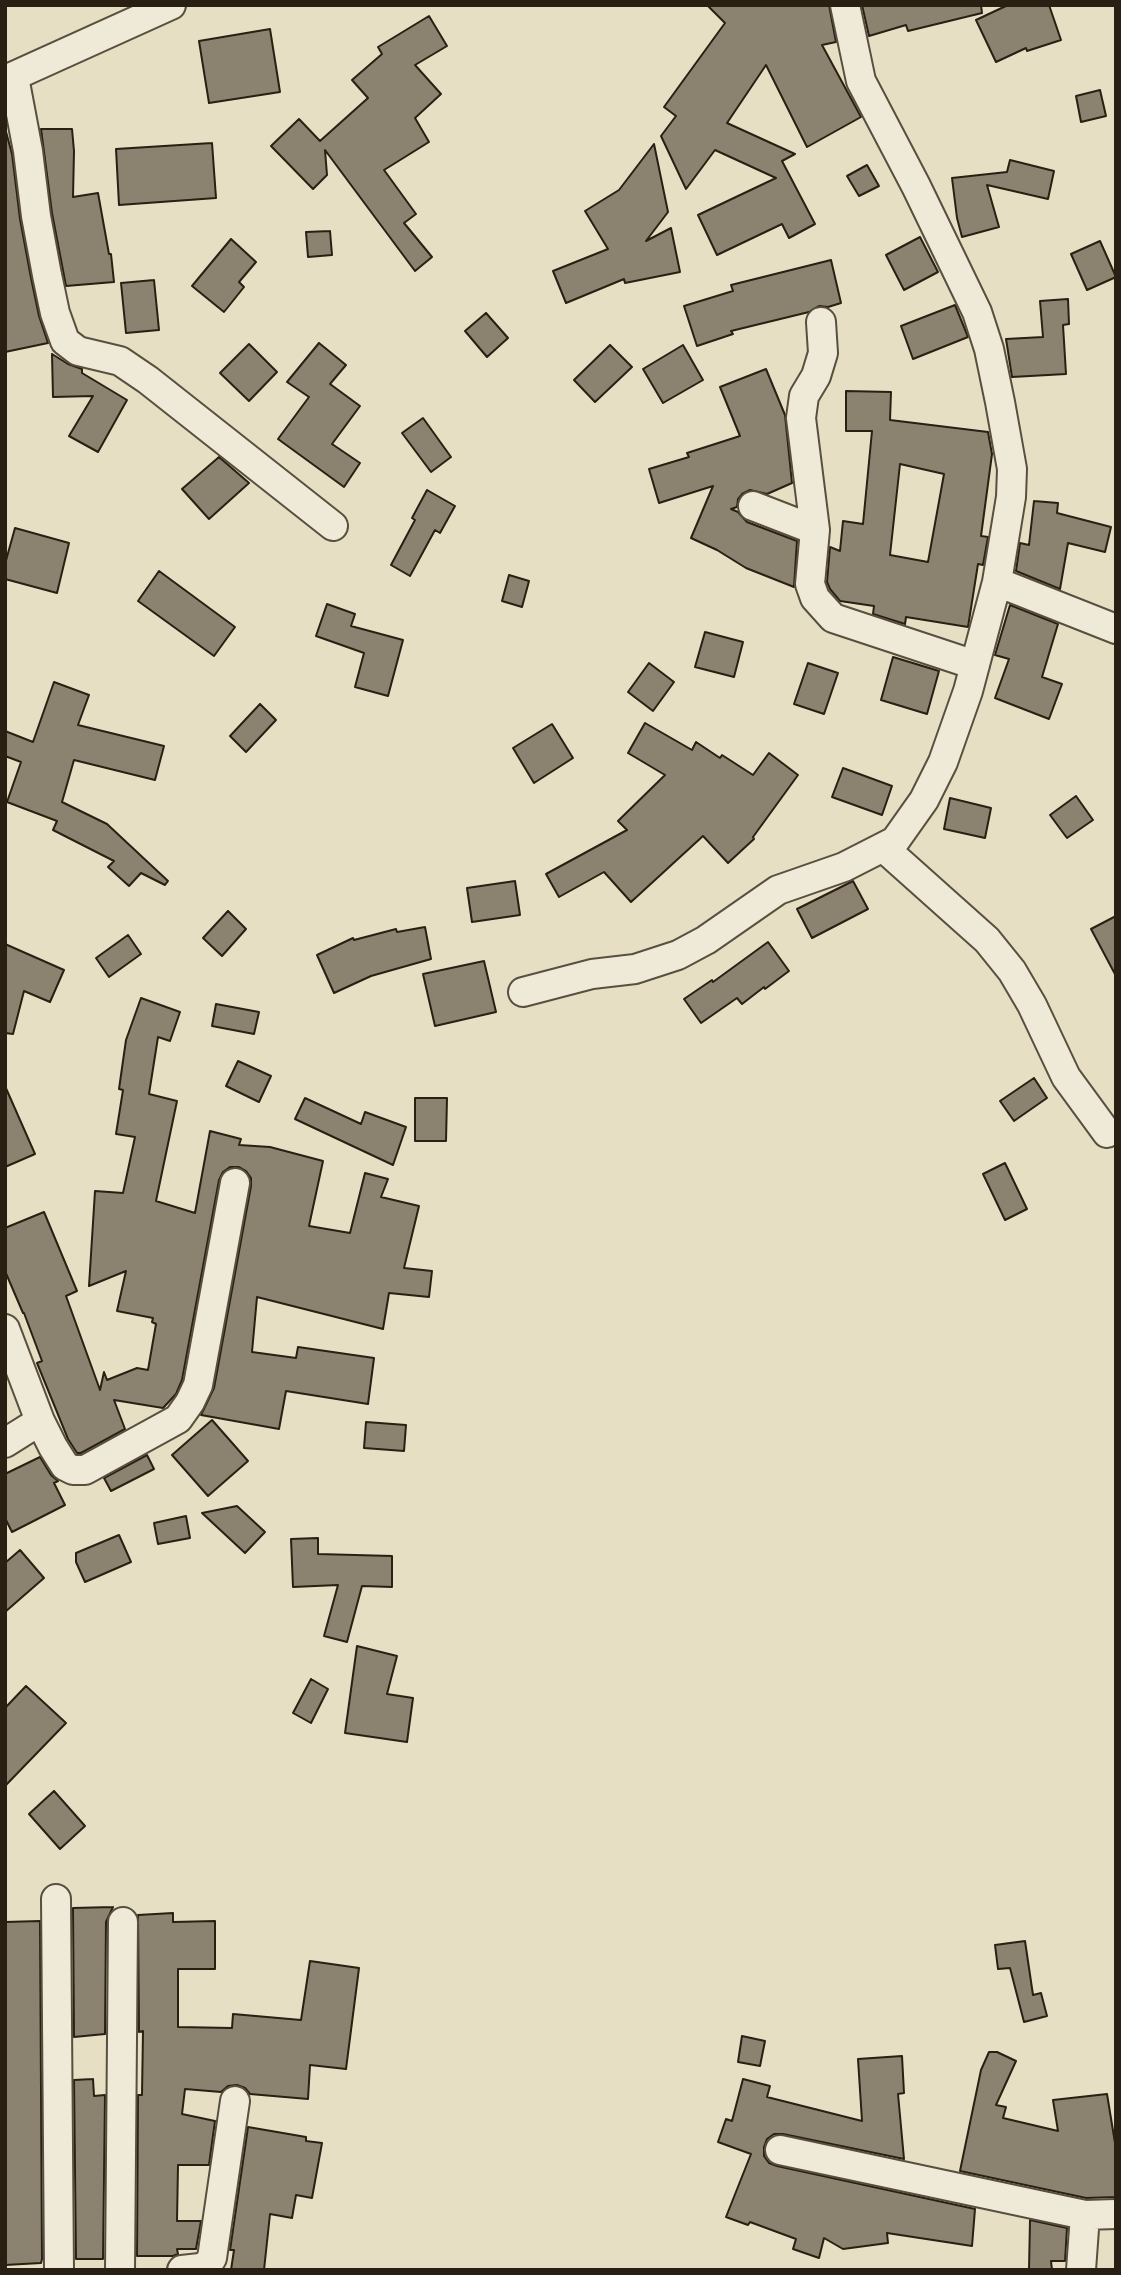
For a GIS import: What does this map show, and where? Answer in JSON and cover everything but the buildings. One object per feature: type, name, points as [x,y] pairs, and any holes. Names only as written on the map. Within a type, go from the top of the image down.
[{"type":"street","points":[[171,5],[9,78],[29,150],[36,216],[55,313],[65,341],[78,351],[120,360],[333,526]]},
{"type":"street","points":[[523,992],[592,974],[635,969],[678,956],[778,890],[844,867],[895,841],[917,811],[943,762],[975,665],[997,582],[1011,497],[1012,469],[989,349],[977,312],[861,81],[845,5]]},
{"type":"street","points":[[821,322],[822,354],[816,376],[804,396],[801,418],[815,530],[812,591],[823,610],[833,618],[975,665]]},
{"type":"street","points":[[753,506],[815,530]]},
{"type":"street","points":[[997,582],[1116,629]]},
{"type":"street","points":[[884,848],[987,940],[1012,971],[1032,1005],[1066,1077],[1107,1133]]},
{"type":"street","points":[[5,1329],[40,1421],[65,1466],[73,1470],[85,1470],[178,1419],[198,1385],[235,1183]]},
{"type":"street","points":[[5,1443],[40,1421]]},
{"type":"street","points":[[56,1899],[59,2270],[65,2270]]},
{"type":"street","points":[[120,2270],[123,1922]]},
{"type":"street","points":[[181,2270],[200,2268],[207,2265],[212,2258],[235,2101]]},
{"type":"street","points":[[779,2150],[1084,2215],[1116,2214]]},
{"type":"street","points":[[1080,2270],[1084,2215]]}]
